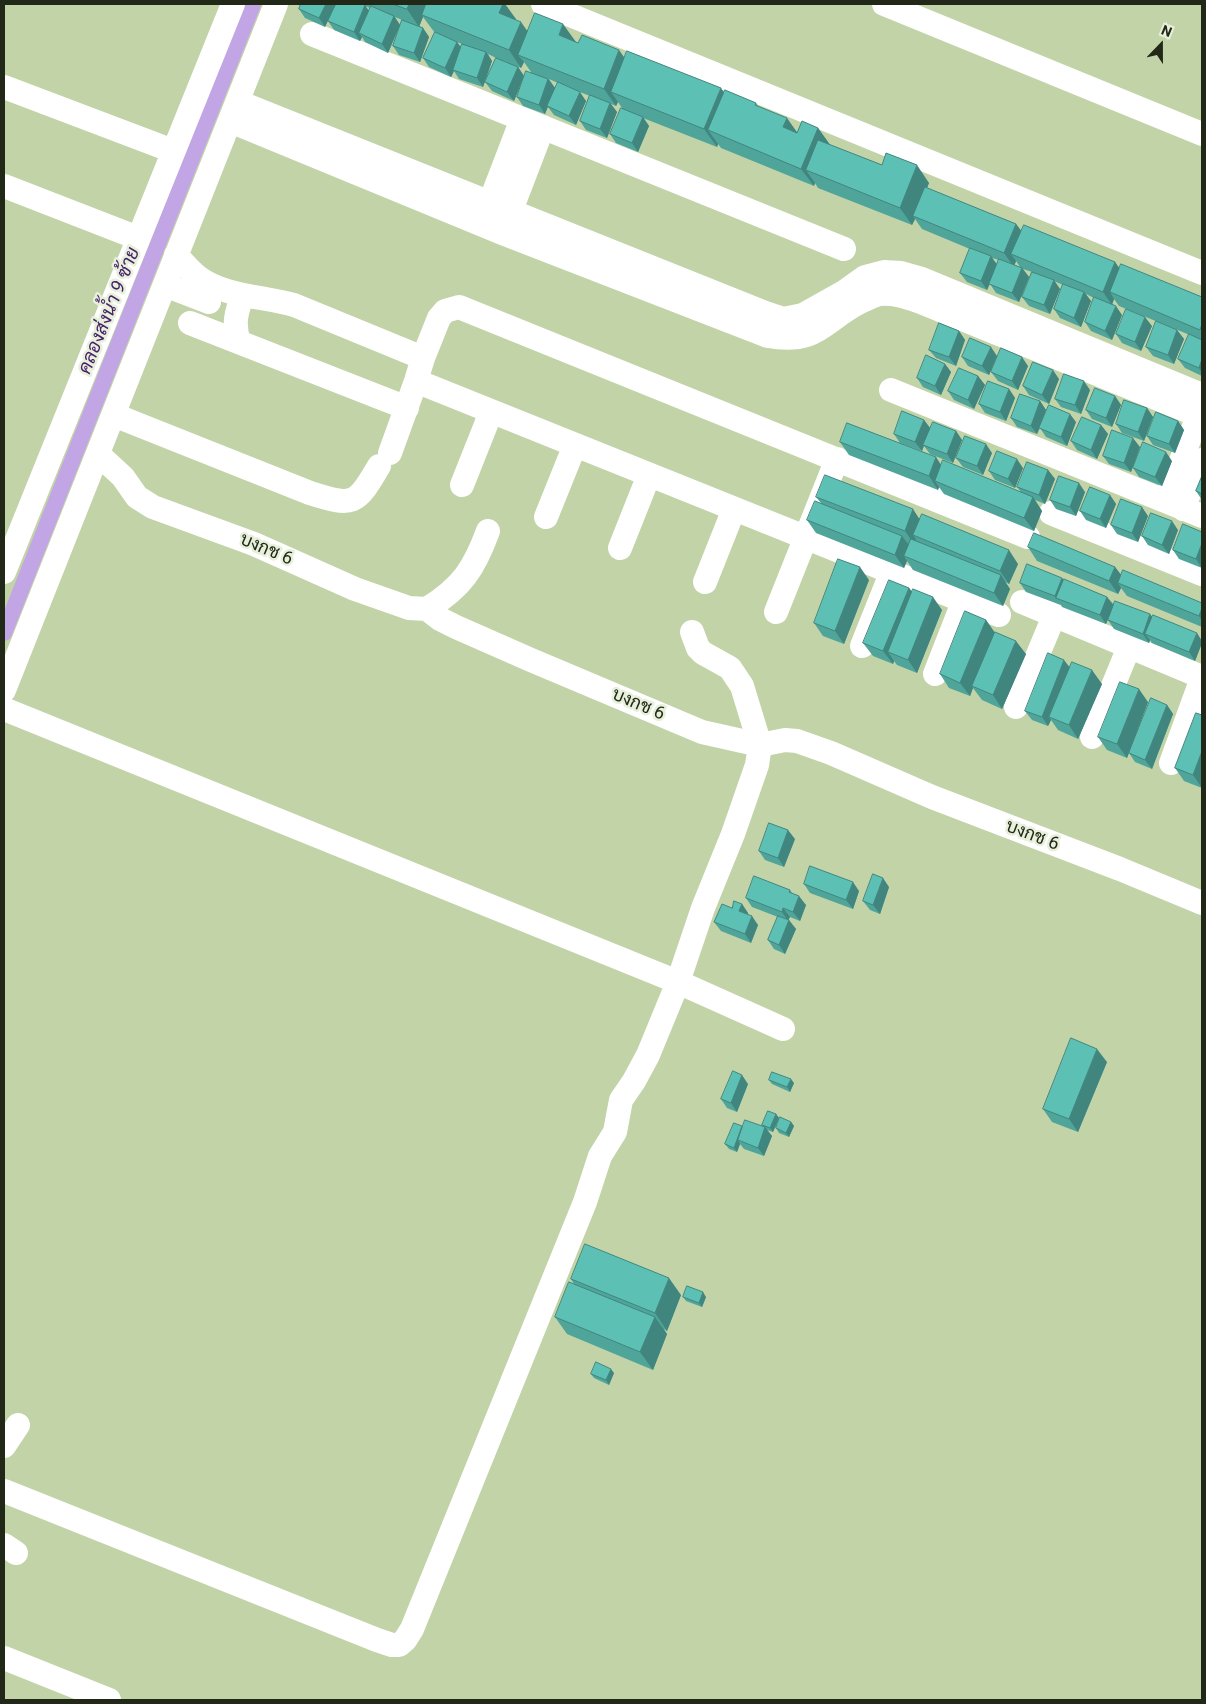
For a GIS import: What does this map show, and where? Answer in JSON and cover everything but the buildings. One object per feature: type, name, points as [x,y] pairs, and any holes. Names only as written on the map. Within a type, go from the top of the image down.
[{"type":"street","points":[[4,572],[233,4]]},
{"type":"street","points":[[4,690],[276,4]]},
{"type":"street","points":[[543,4],[1202,273]]},
{"type":"street","points":[[884,4],[1202,134]]},
{"type":"street","points":[[312,34],[844,249]]},
{"type":"street","points":[[4,87],[173,151]]},
{"type":"street","points":[[234,111],[496,218],[783,319],[803,315],[849,299],[865,277],[884,272],[901,273],[922,279],[1201,408],[1184,509]]},
{"type":"street","points":[[496,218],[532,123]]},
{"type":"street","points":[[4,186],[138,238]]},
{"type":"street","points":[[176,255],[198,276],[212,285],[227,304],[239,342]]},
{"type":"street","points":[[165,285],[227,304],[273,299],[294,305],[423,358]]},
{"type":"street","points":[[114,415],[310,494],[335,501],[347,502],[358,498],[385,460],[439,318],[445,311],[459,307],[1028,537]]},
{"type":"street","points":[[190,323],[406,408]]},
{"type":"street","points":[[416,381],[999,615]]},
{"type":"street","points":[[891,390],[1184,509]]},
{"type":"street","points":[[462,485],[491,412]]},
{"type":"street","points":[[546,517],[575,446]]},
{"type":"street","name":"บงกช 6","points":[[98,454],[123,477],[137,496],[153,507],[254,544],[355,589],[409,608],[427,609],[456,627],[702,732],[760,745],[785,740],[806,744],[932,797],[1120,869],[1202,903]]},
{"type":"street","points":[[776,612],[837,459]]},
{"type":"street","points":[[1184,509],[1202,460]]},
{"type":"street","points":[[620,548],[649,475]]},
{"type":"street","points":[[705,582],[734,509]]},
{"type":"street","points":[[1051,513],[1202,574]]},
{"type":"street","points":[[427,609],[452,592],[465,576],[478,559],[488,531]]},
{"type":"street","points":[[862,646],[892,571]]},
{"type":"street","points":[[935,674],[964,600]]},
{"type":"street","points":[[1022,602],[1202,678],[1171,763]]},
{"type":"street","points":[[1016,707],[1054,616]]},
{"type":"street","points":[[4,1491],[377,1640],[392,1645],[399,1645],[405,1640],[412,1628],[585,1202],[600,1156],[615,1132],[621,1100],[648,1055],[678,982],[703,908],[757,765],[760,745],[748,701],[737,676],[730,668],[703,653],[698,648],[692,632]]},
{"type":"street","points":[[1092,737],[1128,647]]},
{"type":"street","points":[[4,709],[678,982],[783,1029]]},
{"type":"street","points":[[4,1446],[18,1425]]},
{"type":"street","points":[[4,1658],[109,1700]]},
{"type":"waterway","name":"คลองส่งน้ำ 9 ซ้าย","points":[[4,633],[253,4]]}]
